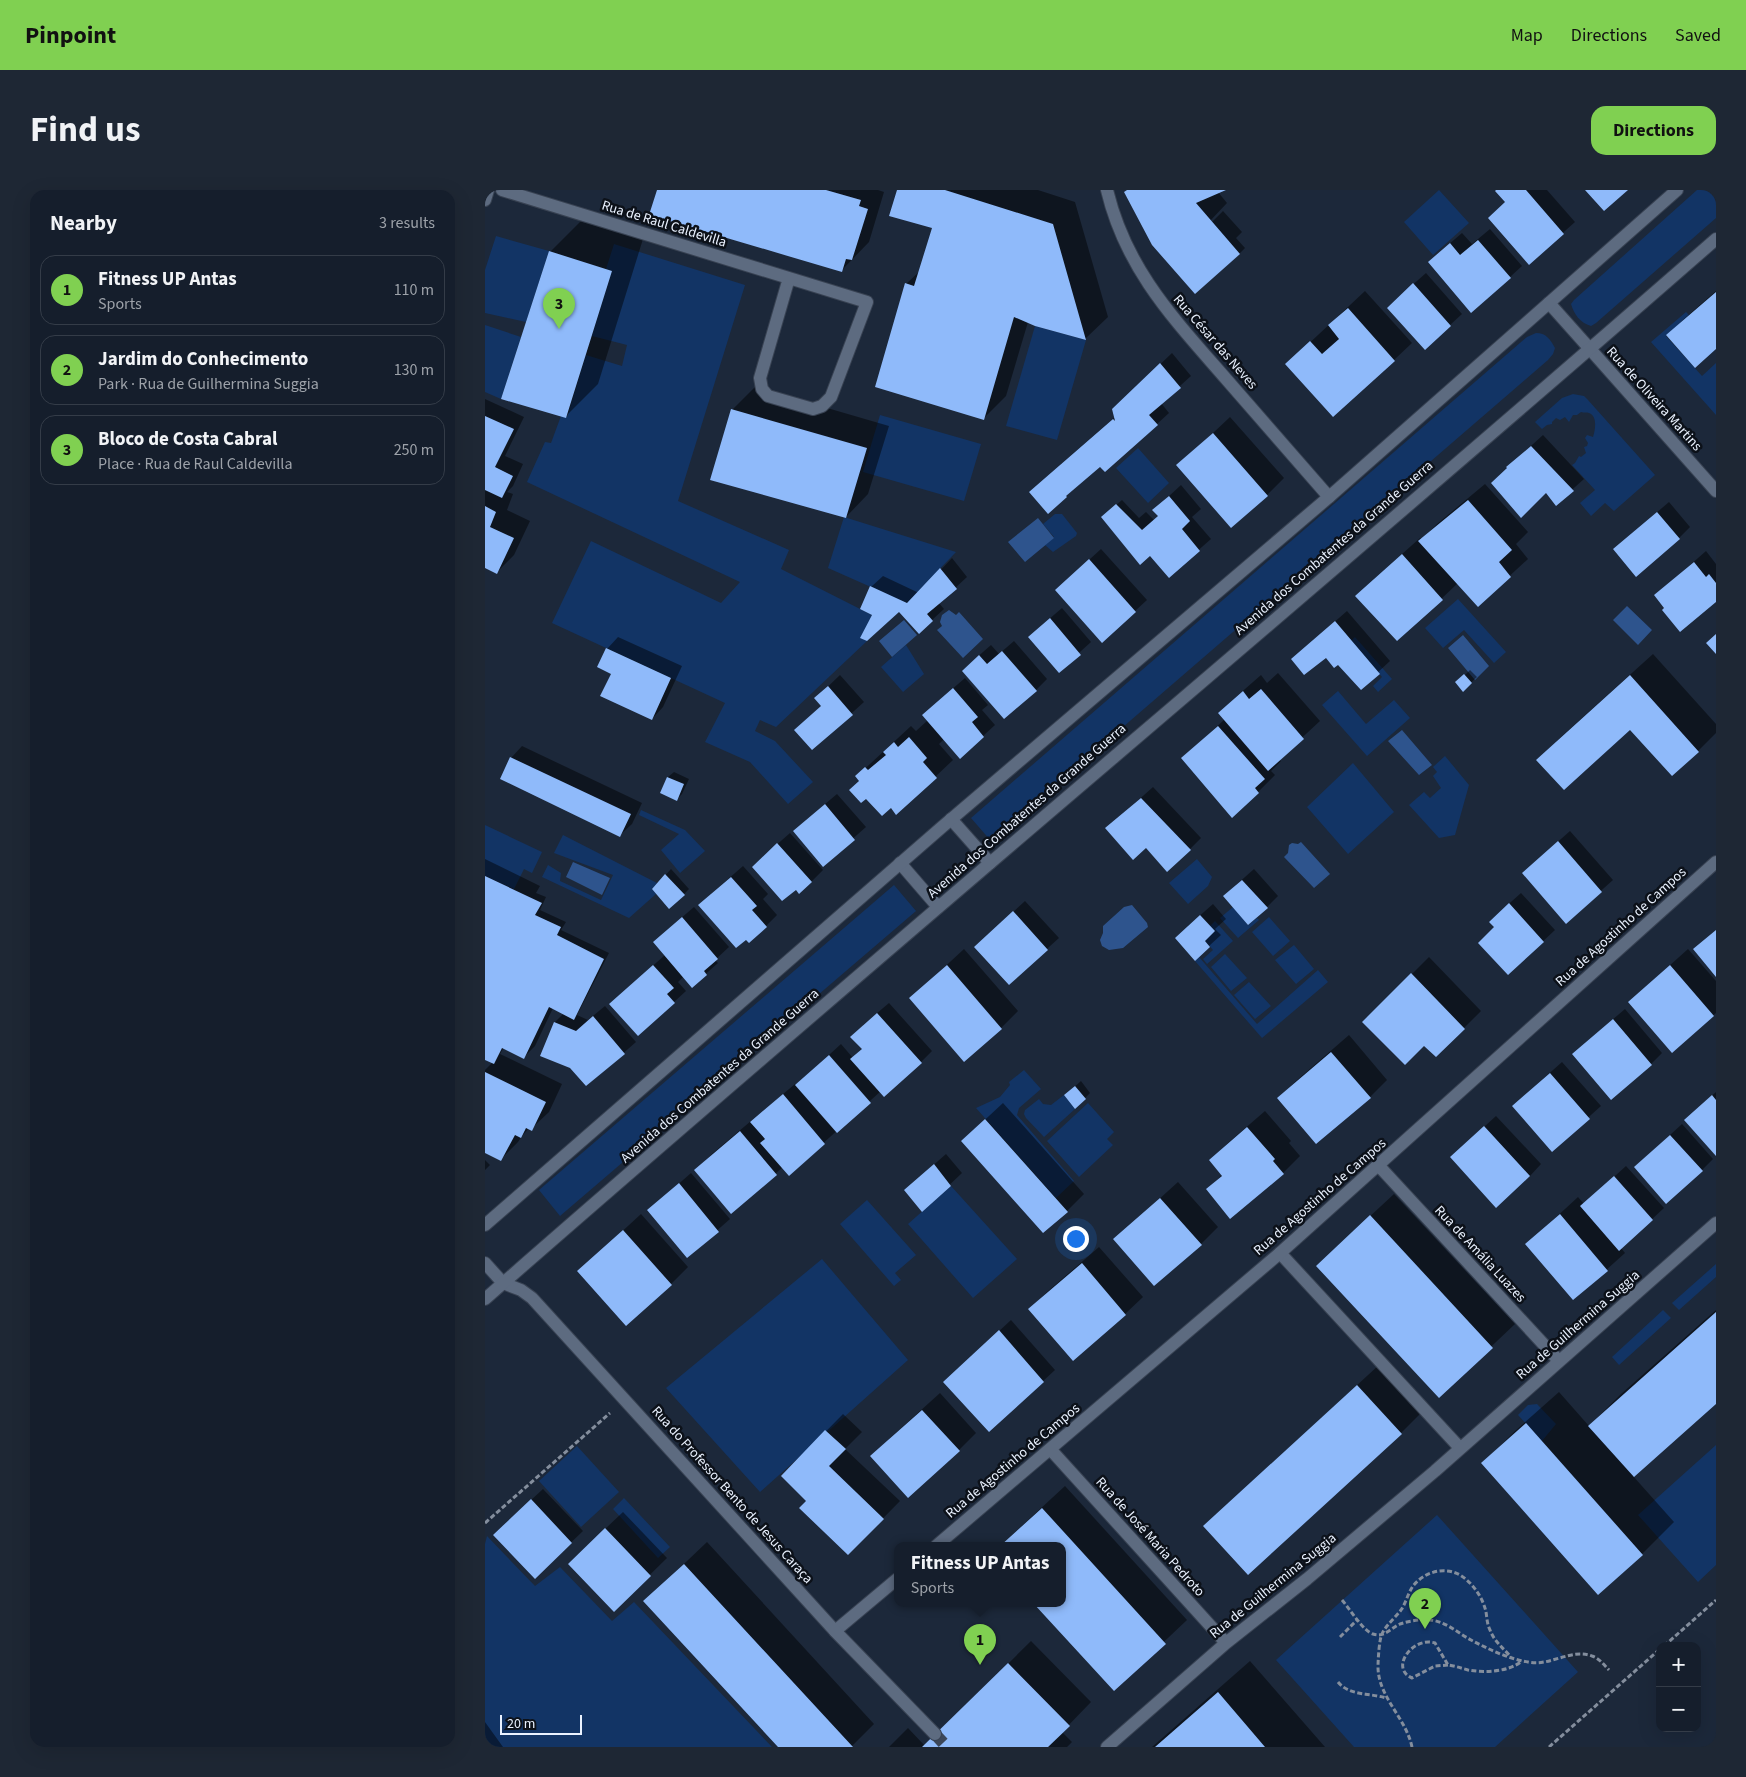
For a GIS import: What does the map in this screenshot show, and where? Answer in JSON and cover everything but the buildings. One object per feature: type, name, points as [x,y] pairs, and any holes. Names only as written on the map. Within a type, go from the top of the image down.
[{"type":"street","points":[[485,200],[488,190]]},
{"type":"street","name":"Rua de Raul Caldevilla","points":[[502,190],[789,278],[867,302],[831,397],[822,406],[813,409],[768,396],[762,389],[760,378],[789,278]]},
{"type":"street","name":"Rua César das Neves","points":[[1107,190],[1123,240],[1141,273],[1166,310],[1329,497]]},
{"type":"street","points":[[485,1225],[951,819],[1329,497],[1677,190]]},
{"type":"street","name":"Avenida dos Combatentes da Grande Guerra","points":[[485,1299],[1716,239]]},
{"type":"street","points":[[1549,303],[1590,349]]},
{"type":"street","name":"Rua de Oliveira Martins","points":[[1590,349],[1716,491]]},
{"type":"street","points":[[951,819],[990,863]]},
{"type":"street","name":"Rua de Agostinho de Campos","points":[[941,1542],[1280,1253],[1716,862]]},
{"type":"street","points":[[900,863],[938,907]]},
{"type":"street","name":"Rua de Amália Luazes","points":[[1379,1166],[1559,1361]]},
{"type":"street","name":"Rua de Guilhermina Suggia","points":[[1107,1747],[1226,1644],[1307,1579],[1460,1448],[1716,1223]]},
{"type":"street","points":[[1280,1253],[1460,1448]]},
{"type":"street","points":[[485,1264],[503,1284]]},
{"type":"street","name":"Rua do Professor Bento de Jesus Caraça","points":[[503,1284],[521,1290],[532,1298],[835,1631],[935,1734]]},
{"type":"street","name":"Rua de José Maria Pedroto","points":[[1051,1450],[1226,1644]]},
{"type":"street","points":[[835,1631],[894,1582]]},
{"type":"path","points":[[485,1523],[625,1400]]},
{"type":"path","points":[[1412,1747],[1407,1730],[1387,1699],[1381,1684],[1378,1668],[1381,1635],[1401,1610],[1412,1588],[1423,1577],[1440,1571],[1450,1572],[1460,1575],[1475,1588],[1486,1611],[1489,1628],[1494,1639],[1511,1657]]},
{"type":"path","points":[[1342,1600],[1362,1626],[1370,1633],[1381,1635],[1412,1621],[1436,1621],[1487,1648],[1530,1663],[1544,1662],[1576,1654],[1587,1654],[1598,1659],[1609,1670]]},
{"type":"path","points":[[1669,1642],[1716,1600]]},
{"type":"path","points":[[1340,1637],[1358,1619]]},
{"type":"path","points":[[1448,1665],[1435,1643],[1428,1641],[1412,1648],[1406,1653],[1403,1663],[1407,1676],[1412,1678],[1435,1666],[1448,1665],[1467,1670],[1488,1671],[1513,1666],[1523,1661]]},
{"type":"path","points":[[1549,1747],[1656,1653]]},
{"type":"path","points":[[1338,1682],[1348,1689],[1387,1699]]},
{"type":"shaded area","points":[[1439,190],[1469,223],[1433,255],[1404,222]]},
{"type":"shaded area","points":[[1697,190],[1716,190],[1716,218],[1596,323],[1591,326],[1581,320],[1576,315],[1571,304],[1574,300]]},
{"type":"shaded area","points":[[496,236],[549,251],[526,322],[485,313],[485,270]]},
{"type":"shaded area","points":[[614,244],[745,285],[678,501],[789,550],[781,569],[872,615],[861,638],[867,641],[776,727],[760,720],[755,731],[775,741],[813,782],[788,804],[750,762],[705,742],[725,703],[552,623],[591,541],[721,603],[740,582],[527,482],[545,442],[551,443],[561,416],[567,417],[586,355],[622,366],[627,345],[592,336],[612,271],[606,269]]},
{"type":"shaded area","points":[[1686,312],[1689,315],[1666,336],[1702,376],[1716,363],[1716,415],[1651,342]]},
{"type":"shaded area","points":[[485,325],[521,337],[501,399],[485,392]]},
{"type":"shaded area","points":[[1035,326],[1086,340],[1057,440],[1006,426]]},
{"type":"shaded area","points":[[1536,333],[1547,337],[1555,348],[1548,360],[991,841],[971,818],[1527,337]]},
{"type":"shaded area","points":[[1573,394],[1584,396],[1655,475],[1614,511],[1605,503],[1591,516],[1580,503],[1595,490],[1572,465],[1579,456],[1581,457],[1586,453],[1584,447],[1588,443],[1585,438],[1587,435],[1593,437],[1594,417],[1588,413],[1581,412],[1573,415],[1569,422],[1565,417],[1560,420],[1556,418],[1552,424],[1542,429],[1535,422],[1562,398]]},
{"type":"shaded area","points":[[880,415],[981,444],[964,501],[863,472]]},
{"type":"shaded area","points":[[1138,448],[1169,483],[1148,503],[1116,468]]},
{"type":"shaded area","points":[[1055,514],[1062,514],[1077,533],[1076,536],[1053,552],[1045,545],[1054,537],[1043,524]]},
{"type":"shaded area","points":[[844,517],[956,552],[907,603],[828,568]]},
{"type":"shaded area","points":[[1038,518],[1054,538],[1025,562],[1008,542]]},
{"type":"shaded area","points":[[1458,599],[1506,652],[1494,663],[1464,630],[1443,648],[1425,628]]},
{"type":"shaded area","points":[[1627,606],[1652,630],[1638,645],[1613,620]]},
{"type":"shaded area","points":[[949,610],[956,615],[959,612],[983,639],[963,658],[937,630],[942,626],[940,622],[942,615]]},
{"type":"shaded area","points":[[904,620],[917,635],[892,657],[879,641]]},
{"type":"shaded area","points":[[1463,635],[1489,666],[1475,680],[1448,648]]},
{"type":"shaded area","points":[[1355,637],[1392,679],[1378,692],[1373,686],[1382,677],[1351,641]]},
{"type":"shaded area","points":[[906,645],[924,674],[903,692],[881,667]]},
{"type":"shaded area","points":[[1338,691],[1366,724],[1394,700],[1410,718],[1367,756],[1322,705]]},
{"type":"shaded area","points":[[1402,730],[1432,765],[1419,775],[1388,741]]},
{"type":"shaded area","points":[[1445,756],[1469,785],[1455,835],[1439,838],[1409,805],[1424,792],[1430,798],[1441,788],[1433,776],[1437,772],[1433,767]]},
{"type":"shaded area","points":[[1353,763],[1394,812],[1348,854],[1307,807]]},
{"type":"shaded area","points":[[641,810],[685,830],[705,851],[680,873],[661,850],[679,834],[639,815]]},
{"type":"shaded area","points":[[485,825],[542,852],[532,873],[524,869],[514,889],[485,876]]},
{"type":"shaded area","points":[[563,835],[657,883],[652,889],[656,894],[629,918],[542,877],[548,865],[561,873],[560,881],[601,900],[613,875],[554,853]]},
{"type":"shaded area","points":[[1301,842],[1330,874],[1314,888],[1284,857],[1288,853],[1289,845]]},
{"type":"shaded area","points":[[1197,859],[1212,877],[1208,886],[1188,904],[1169,883]]},
{"type":"shaded area","points":[[573,862],[610,878],[602,895],[566,877]]},
{"type":"shaded area","points":[[894,885],[916,911],[560,1216],[539,1190]]},
{"type":"shaded area","points":[[1132,905],[1147,923],[1148,927],[1123,948],[1109,950],[1102,946],[1100,940],[1103,926],[1124,907]]},
{"type":"shaded area","points":[[1233,907],[1248,925],[1257,918],[1259,920],[1238,938],[1220,918]]},
{"type":"shaded area","points":[[1269,917],[1290,941],[1273,956],[1252,932]]},
{"type":"shaded area","points":[[1215,921],[1233,941],[1207,964],[1203,959],[1213,950],[1205,941],[1215,931],[1210,926]]},
{"type":"shaded area","points":[[1294,945],[1314,969],[1296,984],[1275,960]]},
{"type":"shaded area","points":[[1225,954],[1247,978],[1231,991],[1211,967]]},
{"type":"shaded area","points":[[1199,957],[1257,1024],[1318,970],[1328,982],[1262,1038],[1195,961]]},
{"type":"shaded area","points":[[1249,982],[1271,1006],[1255,1019],[1234,995]]},
{"type":"shaded area","points":[[1024,1070],[1041,1089],[1019,1108],[1017,1115],[1074,1181],[1056,1198],[976,1108],[1000,1097],[1010,1085],[1009,1082]]},
{"type":"shaded area","points":[[1064,1095],[1075,1109],[1044,1137],[1026,1118],[1025,1110],[1039,1099],[1043,1104],[1051,1105]]},
{"type":"shaded area","points":[[1088,1103],[1114,1132],[1107,1139],[1113,1145],[1079,1177],[1047,1141]]},
{"type":"shaded area","points":[[951,1186],[1017,1259],[973,1298],[908,1224]]},
{"type":"shaded area","points":[[867,1200],[916,1255],[895,1273],[901,1280],[894,1286],[840,1224]]},
{"type":"shaded area","points":[[822,1259],[908,1360],[760,1492],[666,1388]]},
{"type":"shaded area","points":[[1716,1264],[1716,1277],[1679,1310],[1672,1303]]},
{"type":"shaded area","points":[[1663,1310],[1671,1318],[1619,1365],[1612,1357]]},
{"type":"shaded area","points":[[1537,1404],[1556,1424],[1542,1441],[1518,1415],[1528,1405]]},
{"type":"shaded area","points":[[1716,1445],[1716,1565],[1698,1582],[1638,1515]]},
{"type":"shaded area","points":[[577,1446],[619,1492],[581,1527],[539,1481]]},
{"type":"shaded area","points":[[624,1498],[670,1547],[658,1558],[613,1509]]},
{"type":"shaded area","points":[[1437,1515],[1578,1672],[1495,1747],[1354,1747],[1276,1660]]},
{"type":"shaded area","points":[[487,1536],[535,1586],[560,1567],[612,1621],[634,1602],[772,1747],[491,1747],[485,1739],[485,1544]]},
{"type":"tunnel","points":[[935,1734],[947,1747]]},
{"type":"place","name":"Bloco de Costa Cabral","points":[[559,329]]},
{"type":"place","name":"Jardim do Conhecimento","points":[[1425,1629]]},
{"type":"place","name":"Fitness UP Antas","points":[[980,1665]]}]
